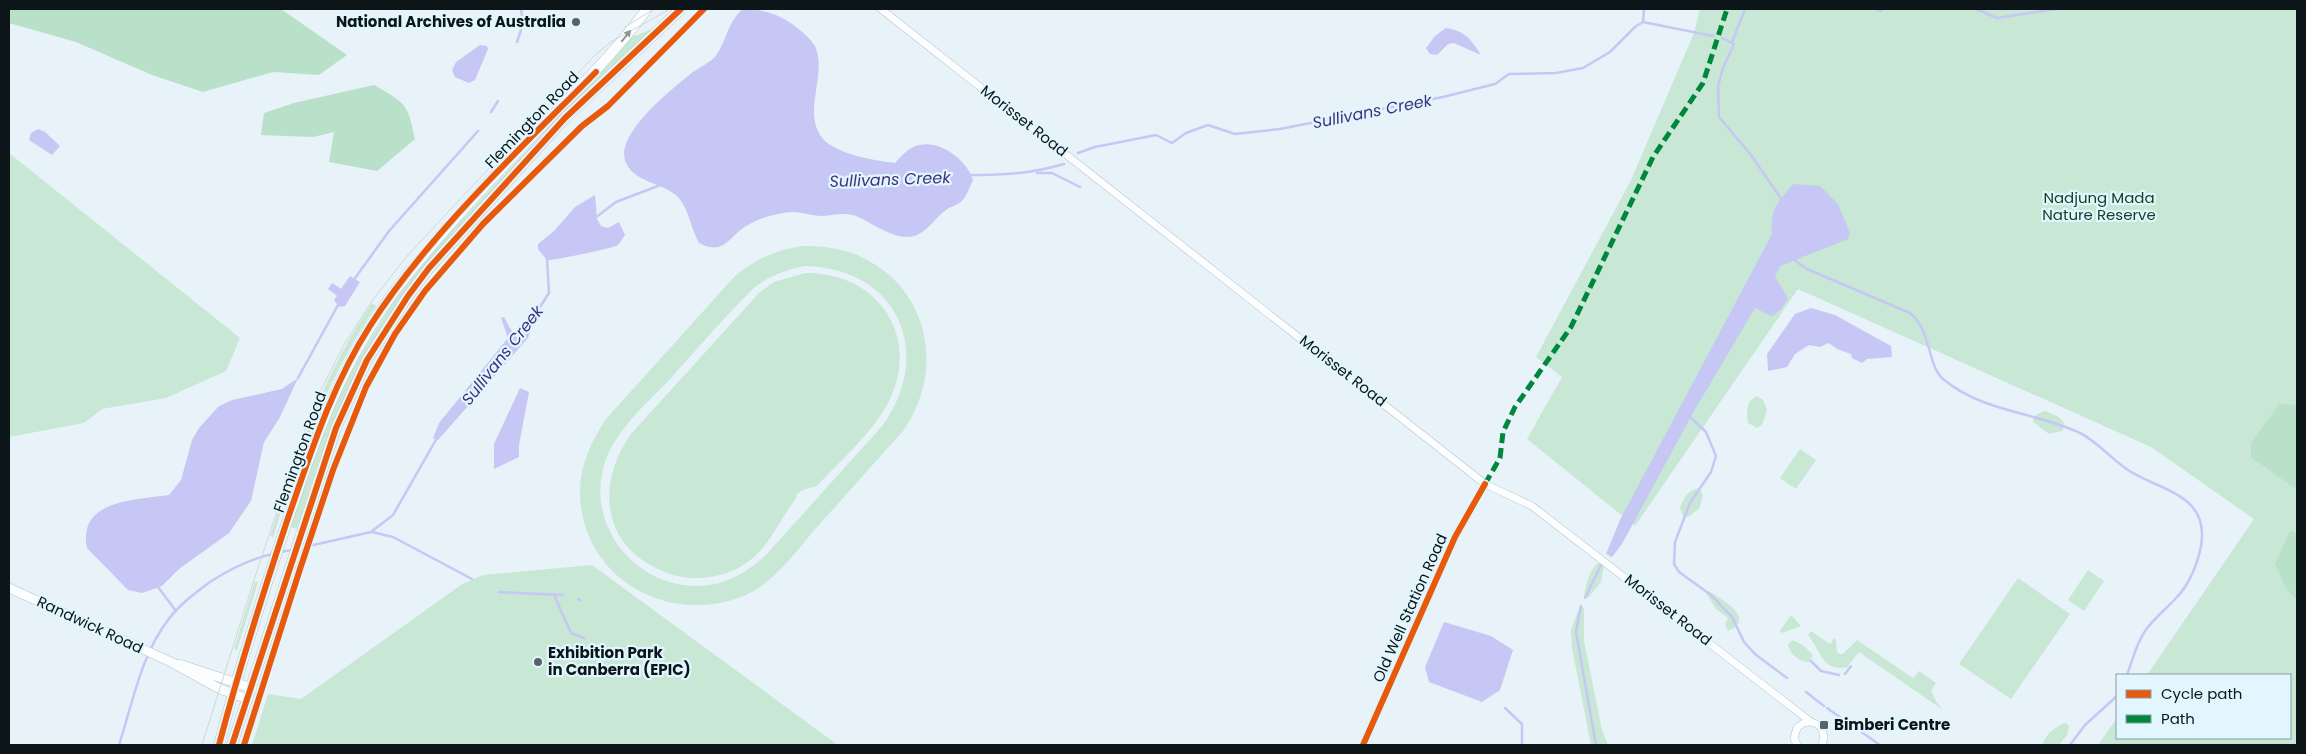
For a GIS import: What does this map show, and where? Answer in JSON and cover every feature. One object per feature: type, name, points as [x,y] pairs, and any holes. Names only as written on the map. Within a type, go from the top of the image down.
[{"type":"main road","name":"Flemington Road","points":[[219,745],[271,568],[319,427],[354,353],[371,325],[422,257],[474,198],[596,72],[647,9]]},
{"type":"main road","name":"Flemington Road","points":[[232,745],[336,428],[352,389],[367,360],[408,296],[460,232],[565,118],[681,9]]},
{"type":"street","name":"Morisset Road","points":[[881,9],[1485,484],[1532,506],[1810,722],[1822,729],[1824,738],[1822,745]]},
{"type":"street","name":"Old Well Station Road","points":[[1363,745],[1455,536],[1485,484]]},
{"type":"street","name":"Randwick Road","points":[[9,588],[171,662],[252,688]]},
{"type":"street","name":"Randwick Road","points":[[171,662],[189,673],[248,699]]},
{"type":"street","points":[[1797,745],[1794,738],[1797,728],[1805,722],[1810,722]]},
{"type":"green space","points":[[9,9],[281,9],[347,55],[319,75],[273,72],[203,92],[152,75],[76,42],[9,23]]},
{"type":"green space","name":"Nadjung Mada Nature Reserve","points":[[1700,9],[2297,9],[2297,745],[2098,745],[2116,719],[2116,739],[2291,739],[2291,674],[2148,674],[2254,519],[2151,447],[1798,289],[1635,526],[1527,439],[1562,377],[1536,357],[1631,180],[1694,33]]},
{"type":"green space","points":[[656,27],[593,86],[532,148],[457,229],[407,290],[377,334],[353,377],[326,441],[297,529],[290,527],[325,425],[357,360],[394,301],[440,243],[607,66],[632,35],[635,36]]},
{"type":"green space","points":[[374,85],[393,96],[404,106],[410,118],[415,139],[377,171],[329,162],[334,132],[313,137],[261,135],[264,113],[294,103]]},
{"type":"green space","points":[[9,153],[240,338],[226,371],[166,398],[102,409],[84,423],[9,437]]},
{"type":"green space","points":[[802,246],[837,249],[861,257],[890,276],[907,294],[918,315],[925,338],[926,362],[923,386],[916,409],[903,431],[785,565],[767,582],[746,595],[716,604],[687,605],[659,599],[633,587],[612,570],[595,547],[584,520],[580,489],[588,452],[606,419],[735,276],[758,260]],"holes":[[[805,266],[837,270],[863,281],[884,298],[898,318],[905,343],[906,369],[898,397],[883,425],[766,555],[740,574],[726,581],[710,585],[685,585],[662,579],[641,568],[624,552],[611,533],[603,511],[600,487],[605,462],[624,428],[755,287],[767,279],[791,269]]]},
{"type":"green space","points":[[805,273],[831,276],[854,284],[873,297],[887,314],[896,334],[900,356],[897,380],[887,405],[864,437],[817,486],[802,490],[796,495],[796,498],[769,539],[757,554],[744,565],[726,573],[700,578],[677,576],[656,568],[637,556],[624,542],[615,526],[610,508],[610,489],[613,471],[620,452],[631,434],[759,293],[774,282]]},
{"type":"green space","points":[[372,303],[376,306],[343,361],[316,417],[293,476],[273,537],[270,536],[301,445],[325,387],[339,358]]},
{"type":"green space","points":[[1757,396],[1763,400],[1767,410],[1762,425],[1757,428],[1748,423],[1747,411],[1750,401]]},
{"type":"green space","points":[[2279,404],[2297,405],[2297,488],[2251,457],[2251,443]]},
{"type":"green space","points":[[2044,411],[2054,414],[2061,419],[2065,425],[2062,431],[2049,434],[2033,422],[2034,416]]},
{"type":"green space","points":[[1800,449],[1816,460],[1796,489],[1780,478]]},
{"type":"green space","points":[[1699,488],[1703,495],[1699,509],[1688,517],[1683,516],[1680,508],[1685,498],[1689,493]]},
{"type":"green space","points":[[2290,531],[2297,533],[2297,600],[2286,588],[2275,564]]},
{"type":"green space","points":[[1598,563],[1604,565],[1601,582],[1588,598],[1584,596],[1587,582],[1592,570]]},
{"type":"green space","name":"Exhibition Park in Canberra (EPIC)","points":[[592,565],[838,745],[252,745],[268,694],[301,699],[461,585],[483,575]]},
{"type":"green space","points":[[2088,570],[2104,581],[2084,611],[2068,600]]},
{"type":"green space","points":[[2018,578],[2070,614],[2011,699],[1959,664]]},
{"type":"green space","points":[[255,581],[258,582],[237,650],[234,649]]},
{"type":"green space","points":[[1708,591],[1734,609],[1739,620],[1736,626],[1728,631],[1725,624],[1728,618],[1716,609],[1706,593]]},
{"type":"green space","points":[[1580,606],[1584,608],[1584,641],[1602,730],[1608,745],[1591,745],[1572,648],[1571,630]]},
{"type":"green space","points":[[1791,615],[1801,626],[1782,633],[1780,631]]},
{"type":"green space","points":[[1811,631],[1830,644],[1834,638],[1836,640],[1837,652],[1840,654],[1843,654],[1857,640],[1913,678],[1919,671],[1936,683],[1931,690],[1943,710],[1859,652],[1847,667],[1832,667],[1823,659],[1808,635]]},
{"type":"green space","points":[[1793,640],[1804,646],[1813,655],[1810,662],[1802,661],[1793,654],[1788,644]]},
{"type":"green space","points":[[2066,723],[2069,726],[2067,735],[2059,745],[2042,745],[2051,731]]},
{"type":"water","points":[[743,9],[757,10],[784,19],[804,33],[815,46],[819,69],[814,118],[817,129],[823,139],[846,153],[895,163],[913,147],[922,144],[941,147],[957,157],[970,172],[973,180],[962,201],[945,211],[922,232],[909,237],[885,231],[852,215],[818,216],[792,212],[753,222],[726,243],[715,248],[699,243],[679,198],[666,189],[636,175],[626,163],[624,152],[628,139],[647,113],[684,79],[715,57],[730,26]]},
{"type":"water","points":[[1446,28],[1458,31],[1467,37],[1481,55],[1454,43],[1448,44],[1437,55],[1430,54],[1426,48],[1435,36]]},
{"type":"water","points":[[480,45],[487,46],[488,49],[475,80],[469,83],[455,77],[452,70],[456,62]]},
{"type":"water","points":[[38,129],[45,132],[60,146],[52,155],[29,140],[31,133]]},
{"type":"water","points":[[1793,184],[1820,186],[1838,204],[1850,233],[1848,239],[1780,266],[1775,277],[1788,298],[1779,311],[1771,316],[1755,308],[1694,411],[1622,544],[1612,557],[1606,554],[1620,520],[1772,234],[1772,218],[1776,207]]},
{"type":"water","points":[[595,195],[597,219],[601,226],[608,228],[619,222],[625,235],[620,243],[614,247],[547,260],[538,249],[538,244],[554,231],[575,207]]},
{"type":"water","points":[[350,276],[360,282],[345,306],[339,307],[334,300],[337,296],[328,289],[332,283],[341,289]]},
{"type":"water","points":[[1811,308],[1835,315],[1891,346],[1892,357],[1867,359],[1862,363],[1852,358],[1851,354],[1837,349],[1829,343],[1820,347],[1809,345],[1795,354],[1787,367],[1768,371],[1767,354],[1795,314]]},
{"type":"water","points":[[504,317],[511,330],[518,334],[535,320],[528,338],[438,440],[433,438],[439,423],[508,338],[501,318]]},
{"type":"water","points":[[298,378],[279,419],[264,442],[251,501],[229,533],[179,569],[162,586],[142,593],[128,590],[87,548],[86,532],[91,520],[100,511],[112,505],[141,498],[169,495],[181,480],[192,440],[199,428],[219,406],[232,400],[282,389]]},
{"type":"water","points":[[520,388],[529,392],[519,445],[519,457],[494,469],[494,444]]},
{"type":"water","points":[[1444,622],[1491,636],[1513,650],[1500,690],[1482,702],[1429,682],[1425,667]]},
{"type":"waterway","points":[[517,42],[523,24],[521,9]]},
{"type":"waterway","name":"Sullivans Creek","points":[[1078,153],[1095,147],[1156,135],[1172,143],[1186,133],[1208,125],[1235,134],[1280,129],[1443,97],[1495,84],[1509,74],[1556,73],[1583,68],[1610,52],[1636,26],[1643,22],[1644,9]]},
{"type":"waterway","points":[[1732,42],[1745,9]]},
{"type":"waterway","points":[[1876,9],[1881,11],[1882,9]]},
{"type":"waterway","points":[[1976,9],[1997,18],[2056,9]]},
{"type":"waterway","points":[[1643,22],[1713,36]]},
{"type":"waterway","points":[[1722,38],[1734,44],[1723,68],[1718,86],[1719,117],[1751,155],[1782,200]]},
{"type":"waterway","points":[[491,112],[498,101]]},
{"type":"waterway","points":[[353,281],[389,231],[478,131]]},
{"type":"waterway","name":"Sullivans Creek","points":[[969,175],[1017,173],[1064,164]]},
{"type":"waterway","points":[[1037,173],[1052,173],[1080,187]]},
{"type":"waterway","name":"Sullivans Creek","points":[[595,218],[616,202],[663,184]]},
{"type":"waterway","points":[[1791,258],[1807,269],[1910,313],[1922,329],[1938,373],[1958,390],[1992,405],[2046,420],[2080,433],[2093,441],[2128,470],[2180,496],[2190,505],[2198,515],[2202,529],[2198,559],[2189,580],[2181,592],[2144,632],[2127,674]]},
{"type":"waterway","name":"Sullivans Creek","points":[[527,327],[549,293],[547,259]]},
{"type":"waterway","points":[[298,378],[338,305]]},
{"type":"waterway","points":[[1689,416],[1706,432],[1716,456],[1711,472],[1690,503],[1675,542],[1674,564],[1679,572],[1711,595],[1732,617],[1744,642],[1755,654],[1787,678]]},
{"type":"waterway","name":"Sullivans Creek","points":[[300,548],[371,532],[393,515],[437,438]]},
{"type":"waterway","points":[[372,532],[393,537],[472,579]]},
{"type":"waterway","name":"Sullivans Creek","points":[[280,552],[292,550]]},
{"type":"waterway","name":"Sullivans Creek","points":[[119,745],[144,664],[159,634],[172,615],[182,604],[217,577],[248,562],[273,554]]},
{"type":"waterway","points":[[1585,598],[1601,565]]},
{"type":"waterway","points":[[158,587],[176,611]]},
{"type":"waterway","points":[[499,592],[563,595]]},
{"type":"waterway","points":[[554,595],[571,633],[584,638]]},
{"type":"waterway","points":[[1581,606],[1576,632],[1596,745]]},
{"type":"waterway","points":[[1811,661],[1821,671],[1839,675]]},
{"type":"waterway","points":[[1845,674],[1851,666]]},
{"type":"waterway","points":[[1806,692],[1824,706]]},
{"type":"waterway","points":[[2070,745],[2085,725],[2116,697]]},
{"type":"waterway","points":[[1505,708],[1522,724],[1522,745]]},
{"type":"waterway","points":[[1827,708],[1880,745]]},
{"type":"tram line","points":[[625,27],[654,9]]},
{"type":"tram line","points":[[202,745],[301,440],[317,398],[345,343],[374,298],[407,256],[595,55],[611,42],[670,9]]},
{"type":"marked path","points":[[1485,484],[1500,458],[1503,432],[1515,407],[1571,327],[1653,157],[1703,83],[1727,9]]},
{"type":"cycle path","points":[[232,745],[336,428],[367,360],[408,296],[429,268],[565,118],[681,9]]},
{"type":"cycle path","points":[[244,745],[333,470],[366,387],[395,334],[425,291],[483,224],[582,126],[608,106],[704,9]]},
{"type":"cycle path","points":[[219,745],[252,631],[314,444],[333,395],[357,348],[393,292],[447,226],[506,162],[596,72]]},
{"type":"cycle path","points":[[1363,745],[1455,537],[1485,484]]},
{"type":"place","name":"National Archives of Australia","points":[[576,22]]},
{"type":"place","name":"Exhibition Park in Canberra (EPIC)","points":[[538,662]]},
{"type":"place","name":"Bimberi Centre","points":[[1824,725]]}]
